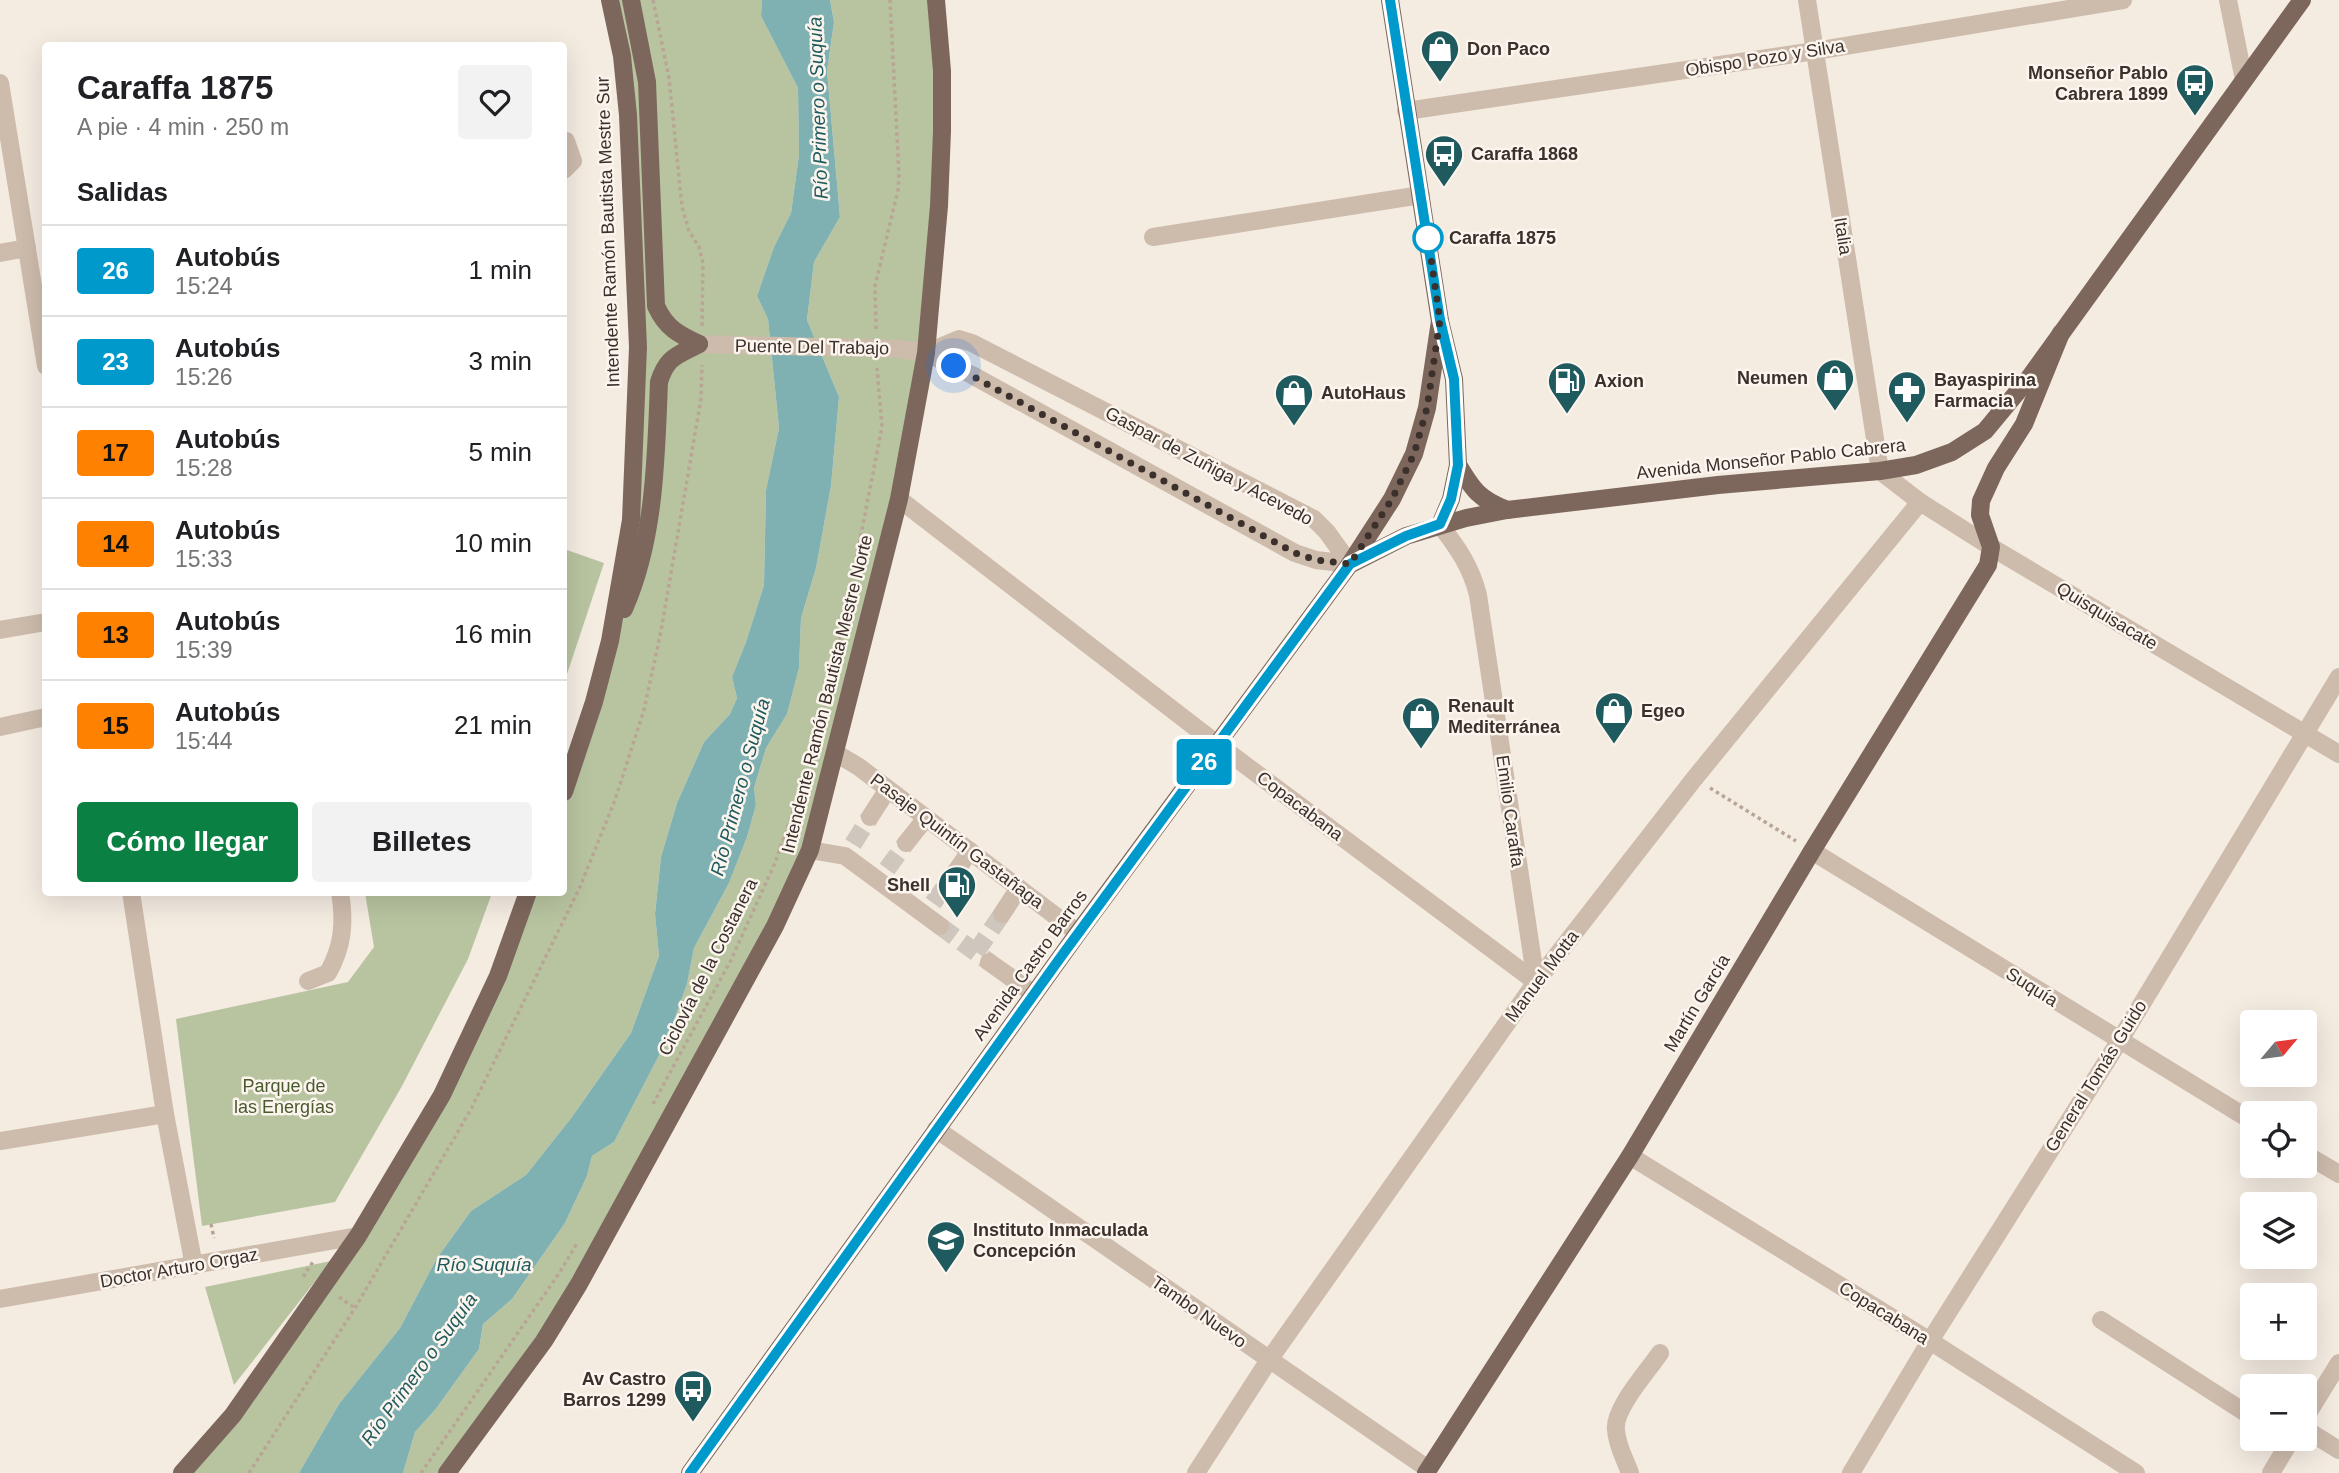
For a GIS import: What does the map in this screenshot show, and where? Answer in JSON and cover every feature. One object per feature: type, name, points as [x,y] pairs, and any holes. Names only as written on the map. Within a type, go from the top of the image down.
[{"type":"main road","name":"Intendente Ramón Bautista Mestre Sur","points":[[567,783],[594,702],[610,641],[631,520],[638,346],[628,115],[622,56],[610,0]]},
{"type":"main road","points":[[610,641],[632,593],[642,560],[653,491],[659,383],[664,366],[692,344],[663,321],[656,306],[647,82],[631,0]]},
{"type":"main road","name":"Intendente Ramón Bautista Mestre Norte","points":[[447,1473],[544,1341],[579,1284],[775,926],[810,850],[899,499],[926,353],[939,206],[942,131],[942,71],[936,0]]},
{"type":"main road","points":[[1390,0],[1440,320],[1454,379],[1458,465],[1451,499],[1440,524]]},
{"type":"main road","name":"Avenida Monseñor Pablo Cabrera","points":[[1440,524],[1507,510],[1718,485],[1880,471],[1936,459],[1969,443],[1985,431],[2029,379],[2302,0]]},
{"type":"main road","points":[[1350,564],[1392,499],[1414,454],[1427,408],[1440,320]]},
{"type":"main road","points":[[1991,547],[1980,515],[1981,501],[1996,468],[2024,424],[2061,333]]},
{"type":"main road","points":[[1458,465],[1474,491],[1487,502],[1507,510]]},
{"type":"main road","name":"Avenida Castro Barros","points":[[690,1473],[1078,933],[1350,564],[1406,536],[1440,524]]},
{"type":"main road","name":"Martín García","points":[[1427,1471],[1630,1156],[1812,851],[1988,565],[1991,547]]},
{"type":"main road","points":[[182,1473],[233,1415],[358,1236],[442,1095],[498,976],[527,896]]},
{"type":"street","name":"Italia","points":[[1807,0],[1880,471]]},
{"type":"street","name":"Obispo Pozo y Silva","points":[[1406,111],[1815,51],[2123,0]]},
{"type":"street","points":[[2228,0],[2244,80]]},
{"type":"street","points":[[0,83],[42,341]]},
{"type":"street","points":[[567,144],[573,161],[567,167]]},
{"type":"street","points":[[1153,237],[1421,195]]},
{"type":"street","points":[[0,253],[27,248]]},
{"type":"street","name":"Gaspar de Zuñiga y Acevedo","points":[[926,353],[959,339],[972,343],[1314,519],[1350,564]]},
{"type":"street","name":"Puente Del Trabajo","points":[[692,344],[901,349],[926,353]]},
{"type":"street","name":"Gaspar de Zuñiga y Acevedo","points":[[926,353],[972,375],[1295,553],[1316,560],[1350,564]]},
{"type":"street","name":"Quisquisacate","points":[[1880,471],[1920,502],[1991,547],[2339,754]]},
{"type":"street","name":"Copacabana","points":[[899,499],[1217,744],[1536,982]]},
{"type":"street","name":"Manuel Motta","points":[[1196,1473],[1269,1360],[1536,982],[1694,779],[1920,502]]},
{"type":"street","name":"Emilio Caraffa","points":[[1440,524],[1462,553],[1472,573],[1478,595],[1536,982]]},
{"type":"street","points":[[0,630],[42,623]]},
{"type":"street","name":"General Tomás Guido","points":[[1851,1473],[1930,1341],[2119,1040],[2339,677]]},
{"type":"street","points":[[0,727],[42,719]]},
{"type":"street","name":"Pasaje Quintín Gastañaga","points":[[834,752],[859,767],[1078,933]]},
{"type":"street","points":[[870,817],[888,789]]},
{"type":"street","points":[[906,844],[926,818]]},
{"type":"street","points":[[810,850],[849,850],[929,908],[940,926]]},
{"type":"street","points":[[951,877],[970,851]]},
{"type":"street","name":"Suquía","points":[[1812,851],[2240,1114]]},
{"type":"street","points":[[1002,914],[1019,888]]},
{"type":"street","points":[[132,896],[165,1114],[194,1266]]},
{"type":"street","points":[[308,981],[328,973],[338,954],[344,916],[341,896]]},
{"type":"street","points":[[989,962],[1034,995]]},
{"type":"street","points":[[0,1141],[165,1114]]},
{"type":"street","name":"Tambo Nuevo","points":[[936,1129],[1427,1471]]},
{"type":"street","name":"Copacabana","points":[[1630,1156],[1930,1341],[2136,1473]]},
{"type":"street","points":[[2317,1161],[2339,1174]]},
{"type":"street","name":"Doctor Arturo Orgaz","points":[[0,1299],[358,1236]]},
{"type":"street","points":[[2101,1320],[2240,1409]]},
{"type":"street","points":[[1630,1473],[1615,1427],[1618,1413],[1660,1353]]},
{"type":"street","points":[[2317,1399],[2339,1363]]},
{"type":"street","points":[[2317,1436],[2339,1450]]},
{"type":"street","points":[[2270,1473],[2282,1451]]},
{"type":"path","points":[[876,337],[875,286],[898,190],[899,175],[890,0]]},
{"type":"path","points":[[827,694],[883,428],[877,389],[877,363]]},
{"type":"path","name":"Ciclovía de la Costanera","points":[[648,1113],[731,960],[775,863],[809,765]]},
{"type":"path","points":[[1694,779],[1812,851]]},
{"type":"path","points":[[212,1224],[214,1238]]},
{"type":"path","points":[[421,1473],[578,1241]]},
{"type":"green space","points":[[610,0],[762,0],[761,16],[798,88],[799,155],[791,213],[774,247],[757,296],[768,319],[779,428],[766,490],[764,585],[732,677],[737,698],[730,714],[704,742],[677,803],[661,857],[655,914],[659,956],[631,1033],[572,1117],[526,1175],[471,1211],[437,1258],[400,1328],[339,1404],[299,1473],[182,1473],[233,1415],[442,1095],[527,896],[567,896],[567,781],[626,557],[638,347]]},
{"type":"green space","points":[[830,0],[936,0],[942,71],[926,353],[810,850],[579,1284],[447,1473],[403,1473],[415,1432],[435,1410],[479,1349],[483,1324],[512,1299],[565,1223],[587,1176],[592,1156],[614,1142],[666,1042],[687,984],[694,948],[729,883],[747,837],[756,805],[754,788],[766,748],[787,714],[799,668],[801,618],[816,568],[831,486],[839,397],[807,320],[814,262],[840,217],[827,71],[834,22]]},
{"type":"green space","points":[[567,550],[604,563],[567,674]]},
{"type":"green space","name":"Parque de las Energías","points":[[366,896],[491,896],[468,959],[402,1086],[335,1202],[202,1226],[176,1019],[348,982],[374,947]]},
{"type":"green space","points":[[331,1261],[234,1385],[205,1287]]},
{"type":"water","name":"Río Suquía","points":[[762,0],[830,0],[834,22],[827,71],[840,217],[814,262],[807,320],[839,397],[831,486],[816,568],[801,618],[799,668],[787,714],[766,748],[754,788],[756,805],[747,837],[729,883],[694,948],[687,984],[666,1042],[614,1142],[592,1156],[587,1176],[565,1223],[512,1299],[483,1324],[479,1349],[435,1410],[415,1432],[403,1473],[299,1473],[339,1404],[400,1328],[437,1258],[471,1211],[526,1175],[572,1117],[631,1033],[659,956],[655,914],[661,857],[677,803],[704,742],[730,714],[737,698],[732,677],[764,585],[766,490],[779,428],[768,319],[757,296],[774,247],[791,213],[799,155],[798,88],[761,16]]},
{"type":"tunnel","points":[[853,844],[870,817]]},
{"type":"tunnel","points":[[887,869],[906,843]]},
{"type":"tunnel","points":[[933,903],[952,877]]},
{"type":"tunnel","points":[[976,952],[1002,914]]},
{"type":"tunnel","points":[[940,926],[989,962]]},
{"type":"bus line","name":"26","points":[[690,1473],[1063,954],[1350,564],[1406,536],[1440,524],[1451,499],[1458,465],[1454,379],[1440,320],[1390,0]]},
{"type":"place","name":"Don Paco","points":[[1440,83]]},
{"type":"place","name":"Monseñor Pablo Cabrera 1899","points":[[2195,117]]},
{"type":"place","name":"Caraffa 1868","points":[[1444,188]]},
{"type":"place","name":"Caraffa 1875","points":[[1428,238]]},
{"type":"place","name":"Neumen","points":[[1835,412]]},
{"type":"place","name":"Axion","points":[[1567,415]]},
{"type":"place","name":"Bayaspirina Farmacia","points":[[1907,424]]},
{"type":"place","name":"AutoHaus","points":[[1294,427]]},
{"type":"place","name":"Egeo","points":[[1614,745]]},
{"type":"place","name":"Renault Mediterránea","points":[[1421,750]]},
{"type":"place","name":"Shell","points":[[957,919]]},
{"type":"place","name":"Instituto Inmaculada Concepción","points":[[946,1274]]},
{"type":"place","name":"Av Castro Barros 1299","points":[[693,1423]]},
{"type":"route","points":[[954,366],[1295,553],[1316,560],[1350,564],[1392,499],[1414,454],[1427,408],[1440,320],[1428,238]]},
{"type":"water label","name":"Río Primero o Suquía","points":[[818,108]]},
{"type":"water label","name":"Río Primero o Suquía","points":[[740,787]]},
{"type":"water label","name":"Río Primero o Suquía","points":[[419,1369]]}]
